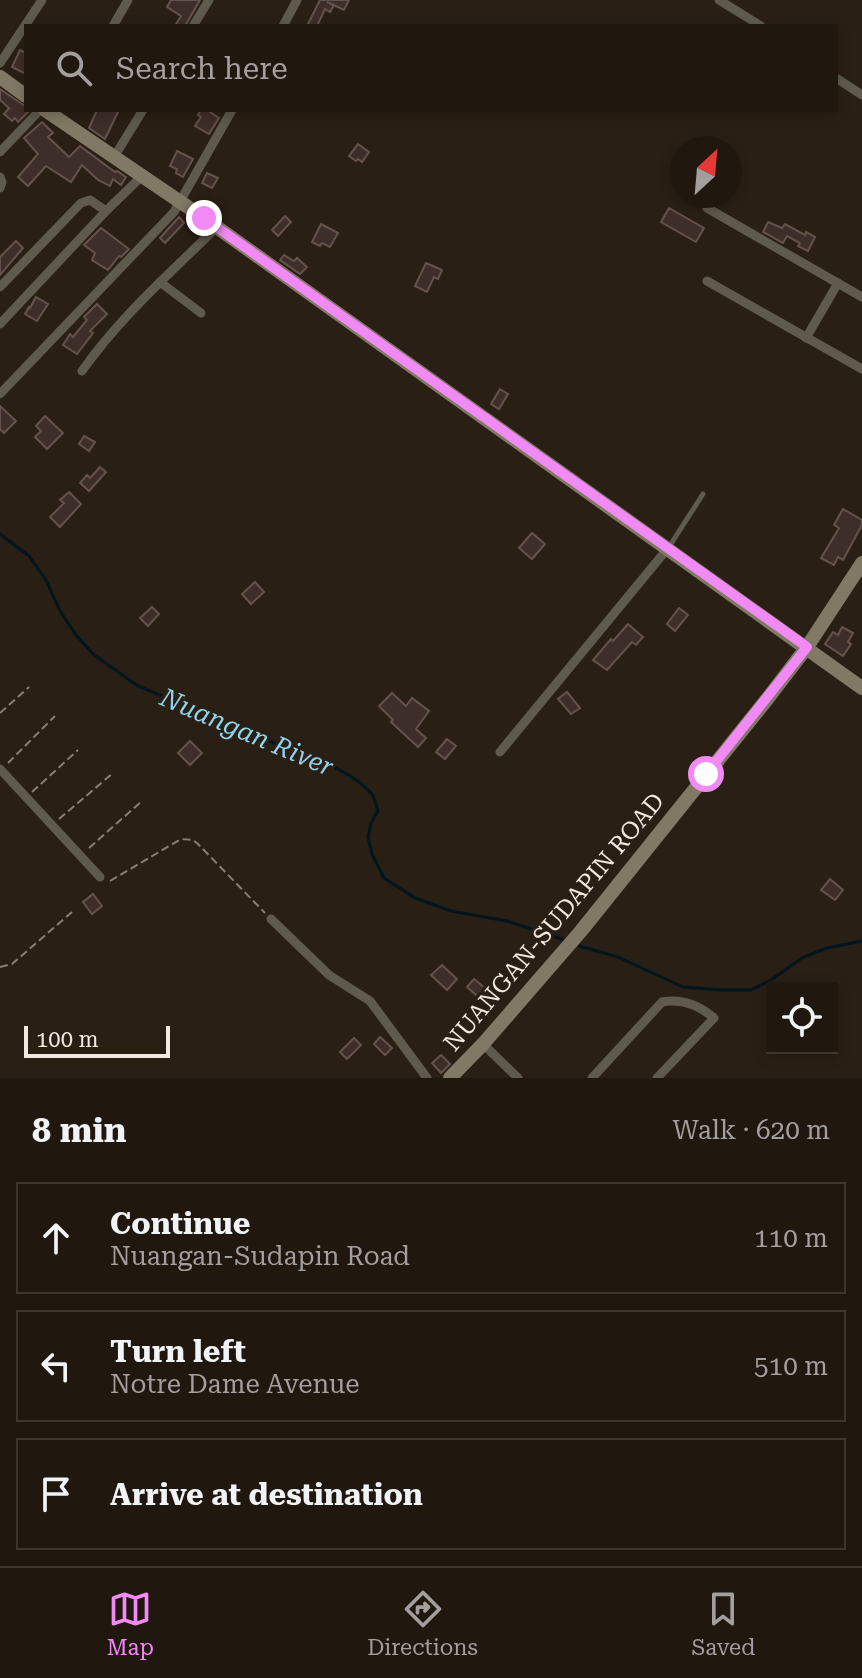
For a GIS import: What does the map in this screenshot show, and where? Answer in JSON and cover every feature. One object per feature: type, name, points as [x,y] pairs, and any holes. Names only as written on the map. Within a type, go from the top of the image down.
[{"type":"street","points":[[26,24],[42,0]]},
{"type":"street","points":[[114,24],[128,0]]},
{"type":"street","points":[[194,24],[209,0]]},
{"type":"street","points":[[284,24],[297,0]]},
{"type":"street","points":[[719,0],[758,24]]},
{"type":"street","points":[[0,63],[24,27]]},
{"type":"street","points":[[0,77],[24,95]]},
{"type":"street","points":[[838,79],[862,95]]},
{"type":"street","points":[[0,152],[51,112],[862,688]]},
{"type":"street","points":[[114,157],[142,112]]},
{"type":"street","points":[[0,394],[174,212],[231,112]]},
{"type":"street","points":[[0,324],[142,176]]},
{"type":"street","points":[[0,177],[0,188]]},
{"type":"street","points":[[0,287],[85,200],[94,201],[106,211]]},
{"type":"street","points":[[707,208],[862,297]]},
{"type":"street","points":[[82,371],[117,326],[217,227]]},
{"type":"street","points":[[707,281],[862,369]]},
{"type":"street","points":[[160,282],[201,313]]},
{"type":"street","points":[[806,338],[838,283]]},
{"type":"street","points":[[500,752],[668,548]]},
{"type":"street","name":"NUANGAN-SUDAPIN ROAD","points":[[450,1078],[581,931],[807,647],[862,563]]},
{"type":"street","points":[[0,770],[100,877]]},
{"type":"street","points":[[271,919],[329,975],[370,1001],[427,1078]]},
{"type":"street","points":[[592,1078],[662,1002],[674,1000],[702,1008],[714,1018],[657,1078]]},
{"type":"street","points":[[483,1044],[517,1078]]},
{"type":"lane","points":[[668,548],[703,494]]},
{"type":"path","points":[[0,713],[29,687]]},
{"type":"path","points":[[0,770],[55,716]]},
{"type":"path","points":[[27,797],[78,750]]},
{"type":"path","points":[[53,825],[113,773]]},
{"type":"path","points":[[80,855],[142,801]]},
{"type":"path","points":[[100,877],[111,881],[181,839],[193,840],[271,919]]},
{"type":"path","points":[[0,967],[12,964],[72,912]]},
{"type":"building","points":[[171,0],[200,0],[186,24],[176,24],[181,16],[167,7]]},
{"type":"building","points":[[320,0],[349,0],[344,10],[334,5],[330,12],[325,9],[318,24],[308,24]]},
{"type":"building","points":[[20,50],[24,52],[24,73],[12,67]]},
{"type":"building","points":[[0,89],[24,105],[24,112],[28,112],[18,122],[15,118],[12,121],[4,114],[9,108],[0,100]]},
{"type":"building","points":[[96,112],[118,112],[105,139],[89,128]]},
{"type":"building","points":[[200,112],[210,112],[219,118],[209,134],[195,126],[201,117],[198,115]]},
{"type":"building","points":[[42,122],[53,133],[48,137],[69,157],[80,146],[126,177],[121,185],[113,179],[110,186],[98,180],[82,165],[71,182],[46,166],[28,186],[18,177],[38,154],[24,138]]},
{"type":"building","points":[[358,144],[369,152],[362,162],[349,156]]},
{"type":"building","points":[[177,151],[193,159],[183,177],[170,166]]},
{"type":"building","points":[[207,173],[218,178],[212,188],[202,183]]},
{"type":"building","points":[[669,208],[704,228],[696,242],[661,222]]},
{"type":"building","points":[[285,216],[291,222],[278,236],[272,230]]},
{"type":"building","points":[[179,217],[184,223],[165,243],[160,238]]},
{"type":"building","points":[[768,222],[782,228],[785,224],[815,237],[808,251],[787,236],[783,243],[763,232]]},
{"type":"building","points":[[321,224],[338,233],[330,247],[312,242]]},
{"type":"building","points":[[101,228],[129,249],[108,270],[92,260],[95,253],[84,245]]},
{"type":"building","points":[[16,241],[23,248],[0,275],[0,257]]},
{"type":"building","points":[[284,255],[294,261],[297,258],[307,267],[300,274],[280,260]]},
{"type":"building","points":[[426,263],[442,270],[438,279],[434,277],[427,292],[415,286]]},
{"type":"building","points":[[36,297],[48,304],[37,321],[25,314]]},
{"type":"building","points":[[97,304],[107,314],[90,331],[93,333],[77,354],[63,345],[70,334],[73,337],[87,320],[84,317]]},
{"type":"building","points":[[500,389],[508,394],[499,409],[491,404]]},
{"type":"building","points":[[0,406],[16,421],[4,433],[0,429]]},
{"type":"building","points":[[45,416],[63,433],[47,449],[35,437],[41,431],[36,426]]},
{"type":"building","points":[[84,436],[95,442],[89,451],[79,444]]},
{"type":"building","points":[[100,467],[106,472],[89,491],[80,483]]},
{"type":"building","points":[[69,492],[81,504],[60,527],[50,517],[64,503],[60,500]]},
{"type":"building","points":[[843,509],[862,520],[862,525],[843,560],[838,557],[834,565],[821,558],[839,528],[834,525]]},
{"type":"building","points":[[532,533],[545,544],[532,559],[519,548]]},
{"type":"building","points":[[255,582],[264,592],[251,604],[242,594]]},
{"type":"building","points":[[152,607],[159,614],[148,626],[140,618]]},
{"type":"building","points":[[679,608],[688,615],[675,631],[667,624]]},
{"type":"building","points":[[628,624],[643,637],[636,645],[632,642],[607,670],[593,660]]},
{"type":"building","points":[[842,627],[853,633],[848,642],[851,644],[843,656],[825,644],[833,632],[838,635]]},
{"type":"building","points":[[567,692],[580,708],[571,714],[558,699]]},
{"type":"building","points":[[392,693],[406,706],[412,698],[429,711],[416,729],[426,738],[418,747],[379,706]]},
{"type":"building","points":[[447,739],[456,746],[445,759],[436,752]]},
{"type":"building","points":[[190,741],[202,753],[190,765],[178,753]]},
{"type":"building","points":[[830,879],[843,890],[835,900],[821,890]]},
{"type":"building","points":[[93,894],[102,906],[92,914],[83,902]]},
{"type":"building","points":[[442,965],[457,979],[447,990],[431,975]]},
{"type":"building","points":[[474,979],[485,988],[477,996],[467,987]]},
{"type":"building","points":[[380,1037],[392,1048],[385,1055],[374,1044]]},
{"type":"building","points":[[354,1038],[361,1045],[347,1059],[340,1052]]},
{"type":"building","points":[[441,1055],[450,1064],[441,1073],[432,1063]]},
{"type":"waterway","name":"Nuangan River","points":[[0,534],[29,556],[46,580],[60,611],[94,655],[138,686],[332,766],[364,786],[372,795],[378,811],[368,837],[372,854],[384,878],[415,898],[451,911],[507,921],[564,940]]},
{"type":"waterway","name":"Nuangan River","points":[[579,946],[618,957],[683,987],[751,990],[802,958],[827,948],[862,941]]},
{"type":"route","points":[[204,218],[807,647],[706,774]]}]
